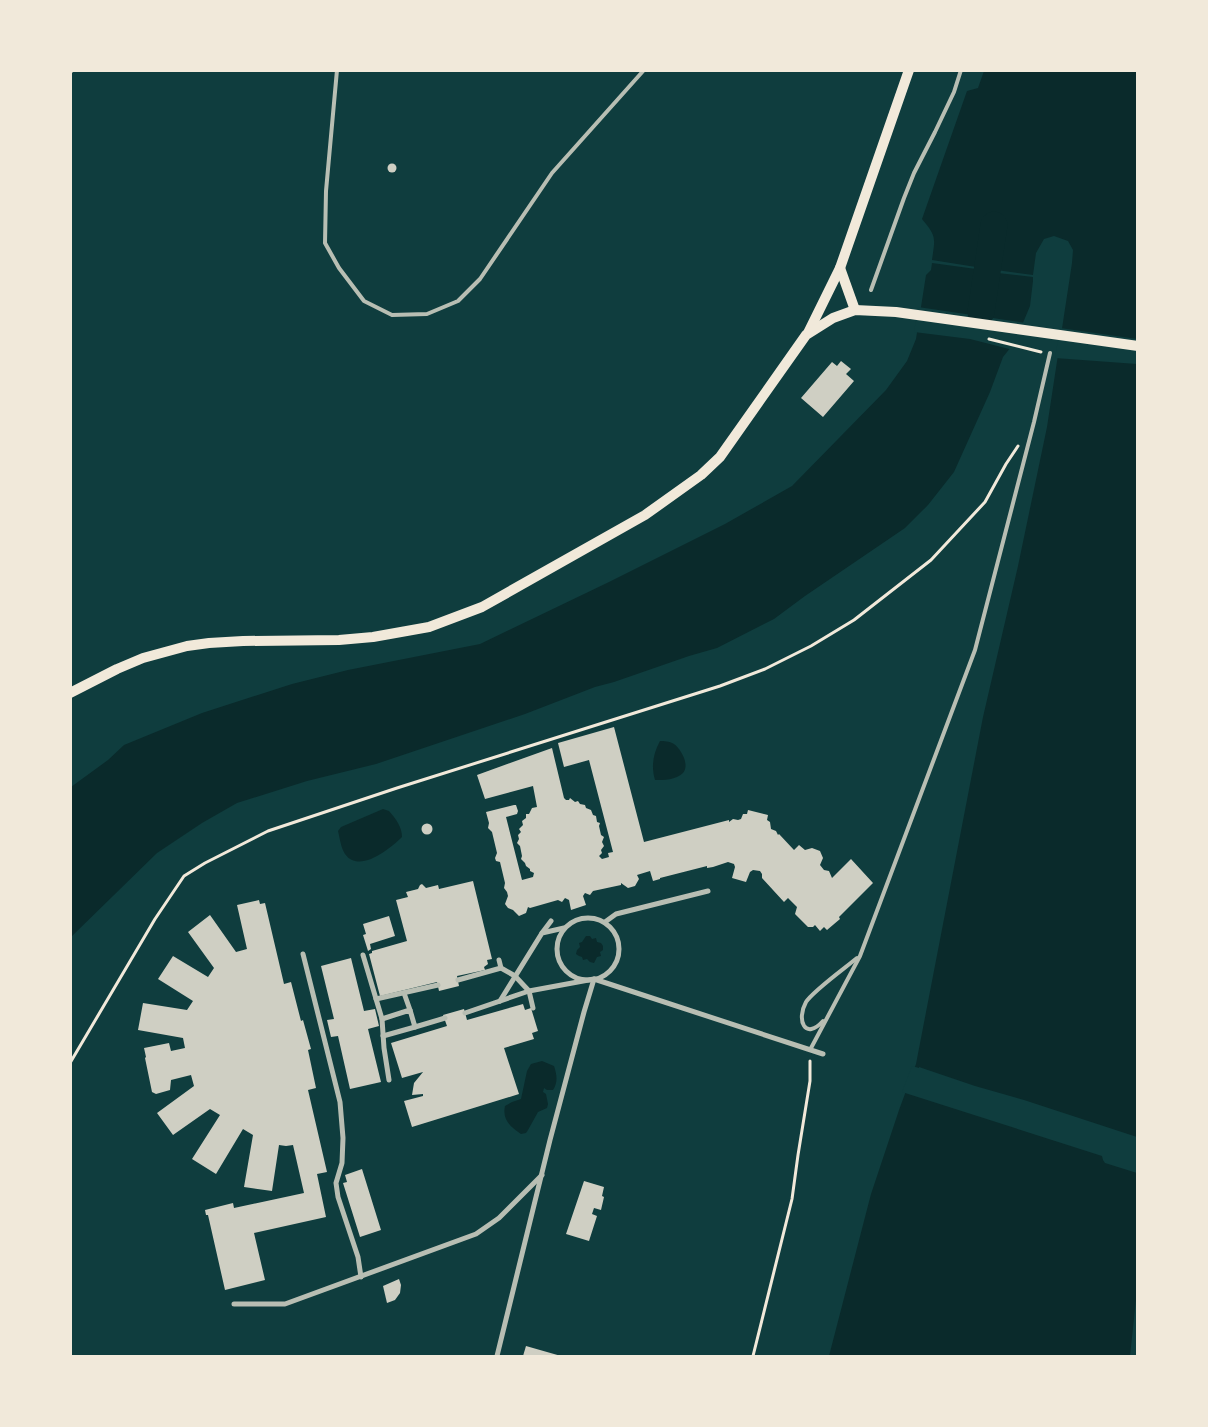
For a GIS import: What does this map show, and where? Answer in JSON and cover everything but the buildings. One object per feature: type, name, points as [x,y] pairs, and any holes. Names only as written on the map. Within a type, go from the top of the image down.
[{"type":"main road","points":[[70,693],[134,662],[168,650],[188,646],[243,641],[339,640],[373,637],[429,627],[482,607],[645,515],[701,475],[720,457],[806,336],[840,268],[909,70]]},
{"type":"main road","points":[[840,268],[855,310]]},
{"type":"main road","points":[[806,336],[833,318],[855,310],[896,312],[1137,346]]},
{"type":"street","points":[[605,922],[616,914],[708,891]]},
{"type":"street","points":[[465,1012],[529,991],[594,979],[604,975],[612,969],[618,959],[620,949],[613,929],[597,919],[579,919],[565,928],[560,937],[557,946],[558,956],[567,972],[575,977],[585,980],[594,979],[823,1054]]},
{"type":"street","points":[[500,1001],[551,921]]},
{"type":"street","points":[[539,924],[542,933]]},
{"type":"street","points":[[542,933],[565,928]]},
{"type":"street","points":[[303,954],[340,1102],[343,1138],[342,1163],[336,1183],[338,1197],[358,1257],[361,1277]]},
{"type":"street","points":[[363,956],[382,1019],[389,1080]]},
{"type":"street","points":[[499,960],[501,968]]},
{"type":"street","points":[[458,980],[501,968],[515,976],[529,991],[533,1008]]},
{"type":"street","points":[[497,1356],[594,979]]},
{"type":"street","points":[[376,999],[438,985]]},
{"type":"street","points":[[404,993],[415,1027]]},
{"type":"street","points":[[382,1019],[410,1010]]},
{"type":"street","points":[[383,1036],[445,1018]]},
{"type":"street","points":[[234,1304],[285,1304],[476,1234],[499,1218],[542,1175]]},
{"type":"lane","points":[[337,70],[326,191],[325,243],[339,268],[364,301],[392,315],[427,314],[458,302],[480,279],[552,173],[644,70]]},
{"type":"lane","points":[[872,290],[914,173],[949,102],[961,70]]},
{"type":"lane","points":[[810,1050],[860,956],[975,650],[1050,353]]},
{"type":"lane","points":[[828,1016],[818,1027],[812,1029],[803,1024],[801,1016],[807,1001],[860,956]]},
{"type":"path","points":[[70,1063],[155,919],[184,876],[205,862],[268,831],[408,784],[720,686],[765,669],[811,646],[854,620],[931,560],[985,502],[1006,464],[1034,422]]},
{"type":"path","points":[[753,1356],[792,1198],[810,1081],[810,1050]]},
{"type":"water","points":[[984,71],[1137,71],[1138,1183],[1136,1190],[1138,1195],[1138,1281],[1130,1356],[829,1356],[871,1194],[916,1064],[983,717],[1047,427],[1072,263],[1073,250],[1068,241],[1054,236],[1044,239],[1036,253],[1033,275],[989,269],[990,248],[988,245],[982,247],[976,267],[932,260],[934,238],[922,219],[967,91],[978,88]]},
{"type":"water","points":[[932,263],[976,269],[978,278],[984,278],[989,272],[1033,277],[1033,281],[1030,306],[1015,342],[1003,357],[954,472],[928,505],[905,528],[774,619],[717,648],[595,687],[525,714],[376,764],[307,781],[237,803],[157,853],[71,937],[71,787],[108,760],[124,745],[202,713],[292,684],[348,670],[480,644],[725,524],[792,486],[886,390],[907,361],[916,339],[926,275],[931,270]]},
{"type":"water","points":[[660,741],[674,744],[684,757],[685,770],[677,777],[655,780],[653,760]]},
{"type":"water","points":[[383,809],[389,811],[396,820],[402,837],[374,858],[366,861],[351,860],[344,852],[338,831],[341,827]]},
{"type":"water","points":[[586,936],[596,938],[597,942],[603,946],[601,956],[597,957],[594,963],[587,959],[583,960],[576,954],[580,947],[579,943]]},
{"type":"water","points":[[542,1061],[554,1066],[556,1084],[553,1090],[544,1088],[547,1108],[538,1112],[526,1133],[521,1134],[508,1122],[504,1111],[505,1106],[521,1099],[527,1071],[531,1064]]},
{"type":"pier","points":[[918,307],[1026,323],[1013,350],[970,339],[914,332]]},
{"type":"pier","points":[[1060,328],[1137,339],[1137,364],[1055,358]]},
{"type":"pier","points":[[912,1066],[1137,1137],[1137,1173],[1105,1163],[1102,1156],[902,1092]]},
{"type":"waterway","points":[[981,312],[994,225]]}]
